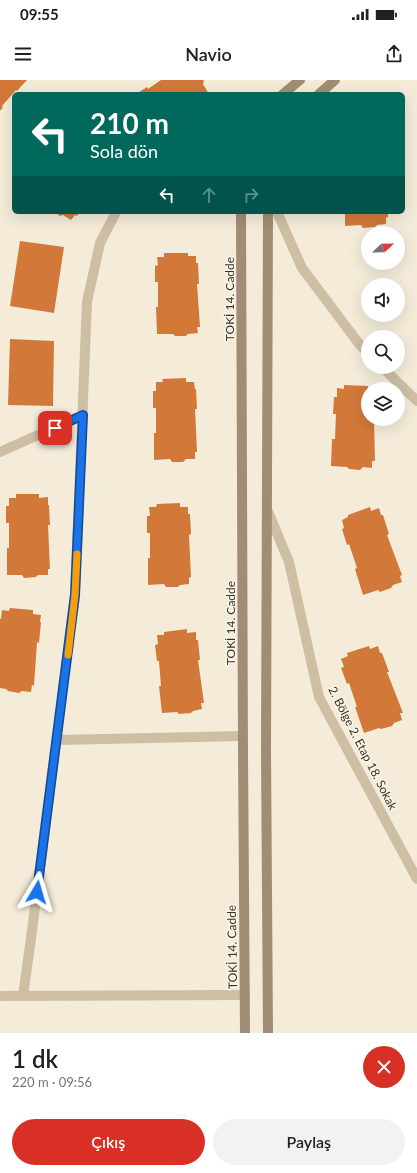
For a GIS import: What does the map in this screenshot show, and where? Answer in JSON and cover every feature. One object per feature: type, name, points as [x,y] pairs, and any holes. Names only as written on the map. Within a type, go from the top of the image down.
[{"type":"main road","points":[[285,92],[300,80]]},
{"type":"main road","points":[[321,92],[335,80]]},
{"type":"main road","name":"TOKİ 14. Cadde","points":[[241,214],[245,1033]]},
{"type":"main road","points":[[268,214],[266,758],[268,1033]]},
{"type":"street","points":[[23,996],[75,595],[87,302],[100,243],[115,214]]},
{"type":"street","points":[[278,214],[302,268],[361,346]]},
{"type":"street","points":[[390,374],[417,401]]},
{"type":"street","points":[[0,452],[83,415]]},
{"type":"street","name":"2. Bölge 2. Etap 18. Sokak","points":[[267,509],[290,562],[319,696],[417,879]]},
{"type":"street","points":[[57,740],[243,736]]},
{"type":"street","points":[[0,996],[245,995]]},
{"type":"building","points":[[0,80],[27,80],[17,91],[12,92],[12,95],[2,106],[3,107],[0,111]]},
{"type":"building","points":[[161,80],[203,80],[203,84],[208,92],[139,92],[147,87],[148,89]]},
{"type":"building","points":[[58,214],[78,214],[77,216],[75,215],[71,220],[63,215],[60,216]]},
{"type":"building","points":[[345,214],[388,214],[386,224],[376,226],[345,226]]},
{"type":"building","points":[[20,241],[64,247],[54,313],[10,306]]},
{"type":"building","points":[[164,253],[188,253],[188,256],[196,256],[196,263],[198,263],[199,284],[197,284],[200,327],[197,327],[198,333],[188,334],[186,336],[157,334],[156,307],[158,307],[158,282],[155,282],[155,266],[158,265],[157,257],[164,257]]},
{"type":"building","points":[[10,339],[54,341],[53,406],[8,405]]},
{"type":"building","points":[[186,378],[186,382],[194,382],[196,389],[197,409],[195,409],[197,452],[195,452],[195,459],[186,459],[183,462],[172,462],[170,459],[154,460],[156,408],[153,408],[153,391],[156,391],[156,382],[163,382],[162,379]]},
{"type":"building","points":[[344,385],[361,386],[361,426],[374,426],[375,461],[372,461],[372,468],[363,467],[360,470],[331,466],[332,439],[335,439],[336,414],[333,414],[334,397],[337,397],[337,388],[344,389]]},
{"type":"building","points":[[16,494],[39,494],[39,498],[48,497],[50,525],[48,525],[50,569],[48,569],[48,575],[38,575],[36,577],[24,578],[22,575],[7,575],[9,523],[6,523],[6,506],[9,506],[9,498],[16,498]]},
{"type":"building","points":[[180,503],[180,507],[188,507],[188,514],[190,514],[191,534],[189,535],[191,577],[189,578],[189,584],[180,585],[178,587],[166,587],[164,584],[148,585],[150,533],[147,533],[147,516],[150,516],[149,507],[156,507],[157,504]]},
{"type":"building","points":[[370,507],[371,511],[379,508],[381,515],[383,515],[389,534],[387,535],[402,575],[400,576],[402,582],[380,592],[378,590],[363,595],[355,569],[357,568],[342,529],[344,528],[342,520],[348,517],[348,515]]},
{"type":"building","points":[[10,608],[33,610],[33,614],[41,615],[39,643],[37,642],[34,686],[32,685],[31,692],[22,691],[19,693],[0,688],[0,619],[2,610],[9,611]]},
{"type":"building","points":[[187,629],[187,633],[196,632],[196,640],[198,640],[200,660],[198,660],[204,703],[201,703],[202,709],[191,713],[162,713],[159,686],[161,686],[159,661],[157,661],[155,645],[158,644],[157,635],[164,635],[164,632]]},
{"type":"building","points":[[369,646],[370,649],[378,646],[380,653],[382,653],[389,672],[387,672],[403,713],[400,713],[402,720],[394,723],[392,726],[381,729],[379,728],[364,733],[349,683],[347,684],[341,668],[344,667],[341,659],[348,656],[347,653]]},
{"type":"slow traffic","points":[[68,655],[75,595],[77,554]]},
{"type":"route","points":[[37,892],[75,595],[83,415],[55,428]]}]
